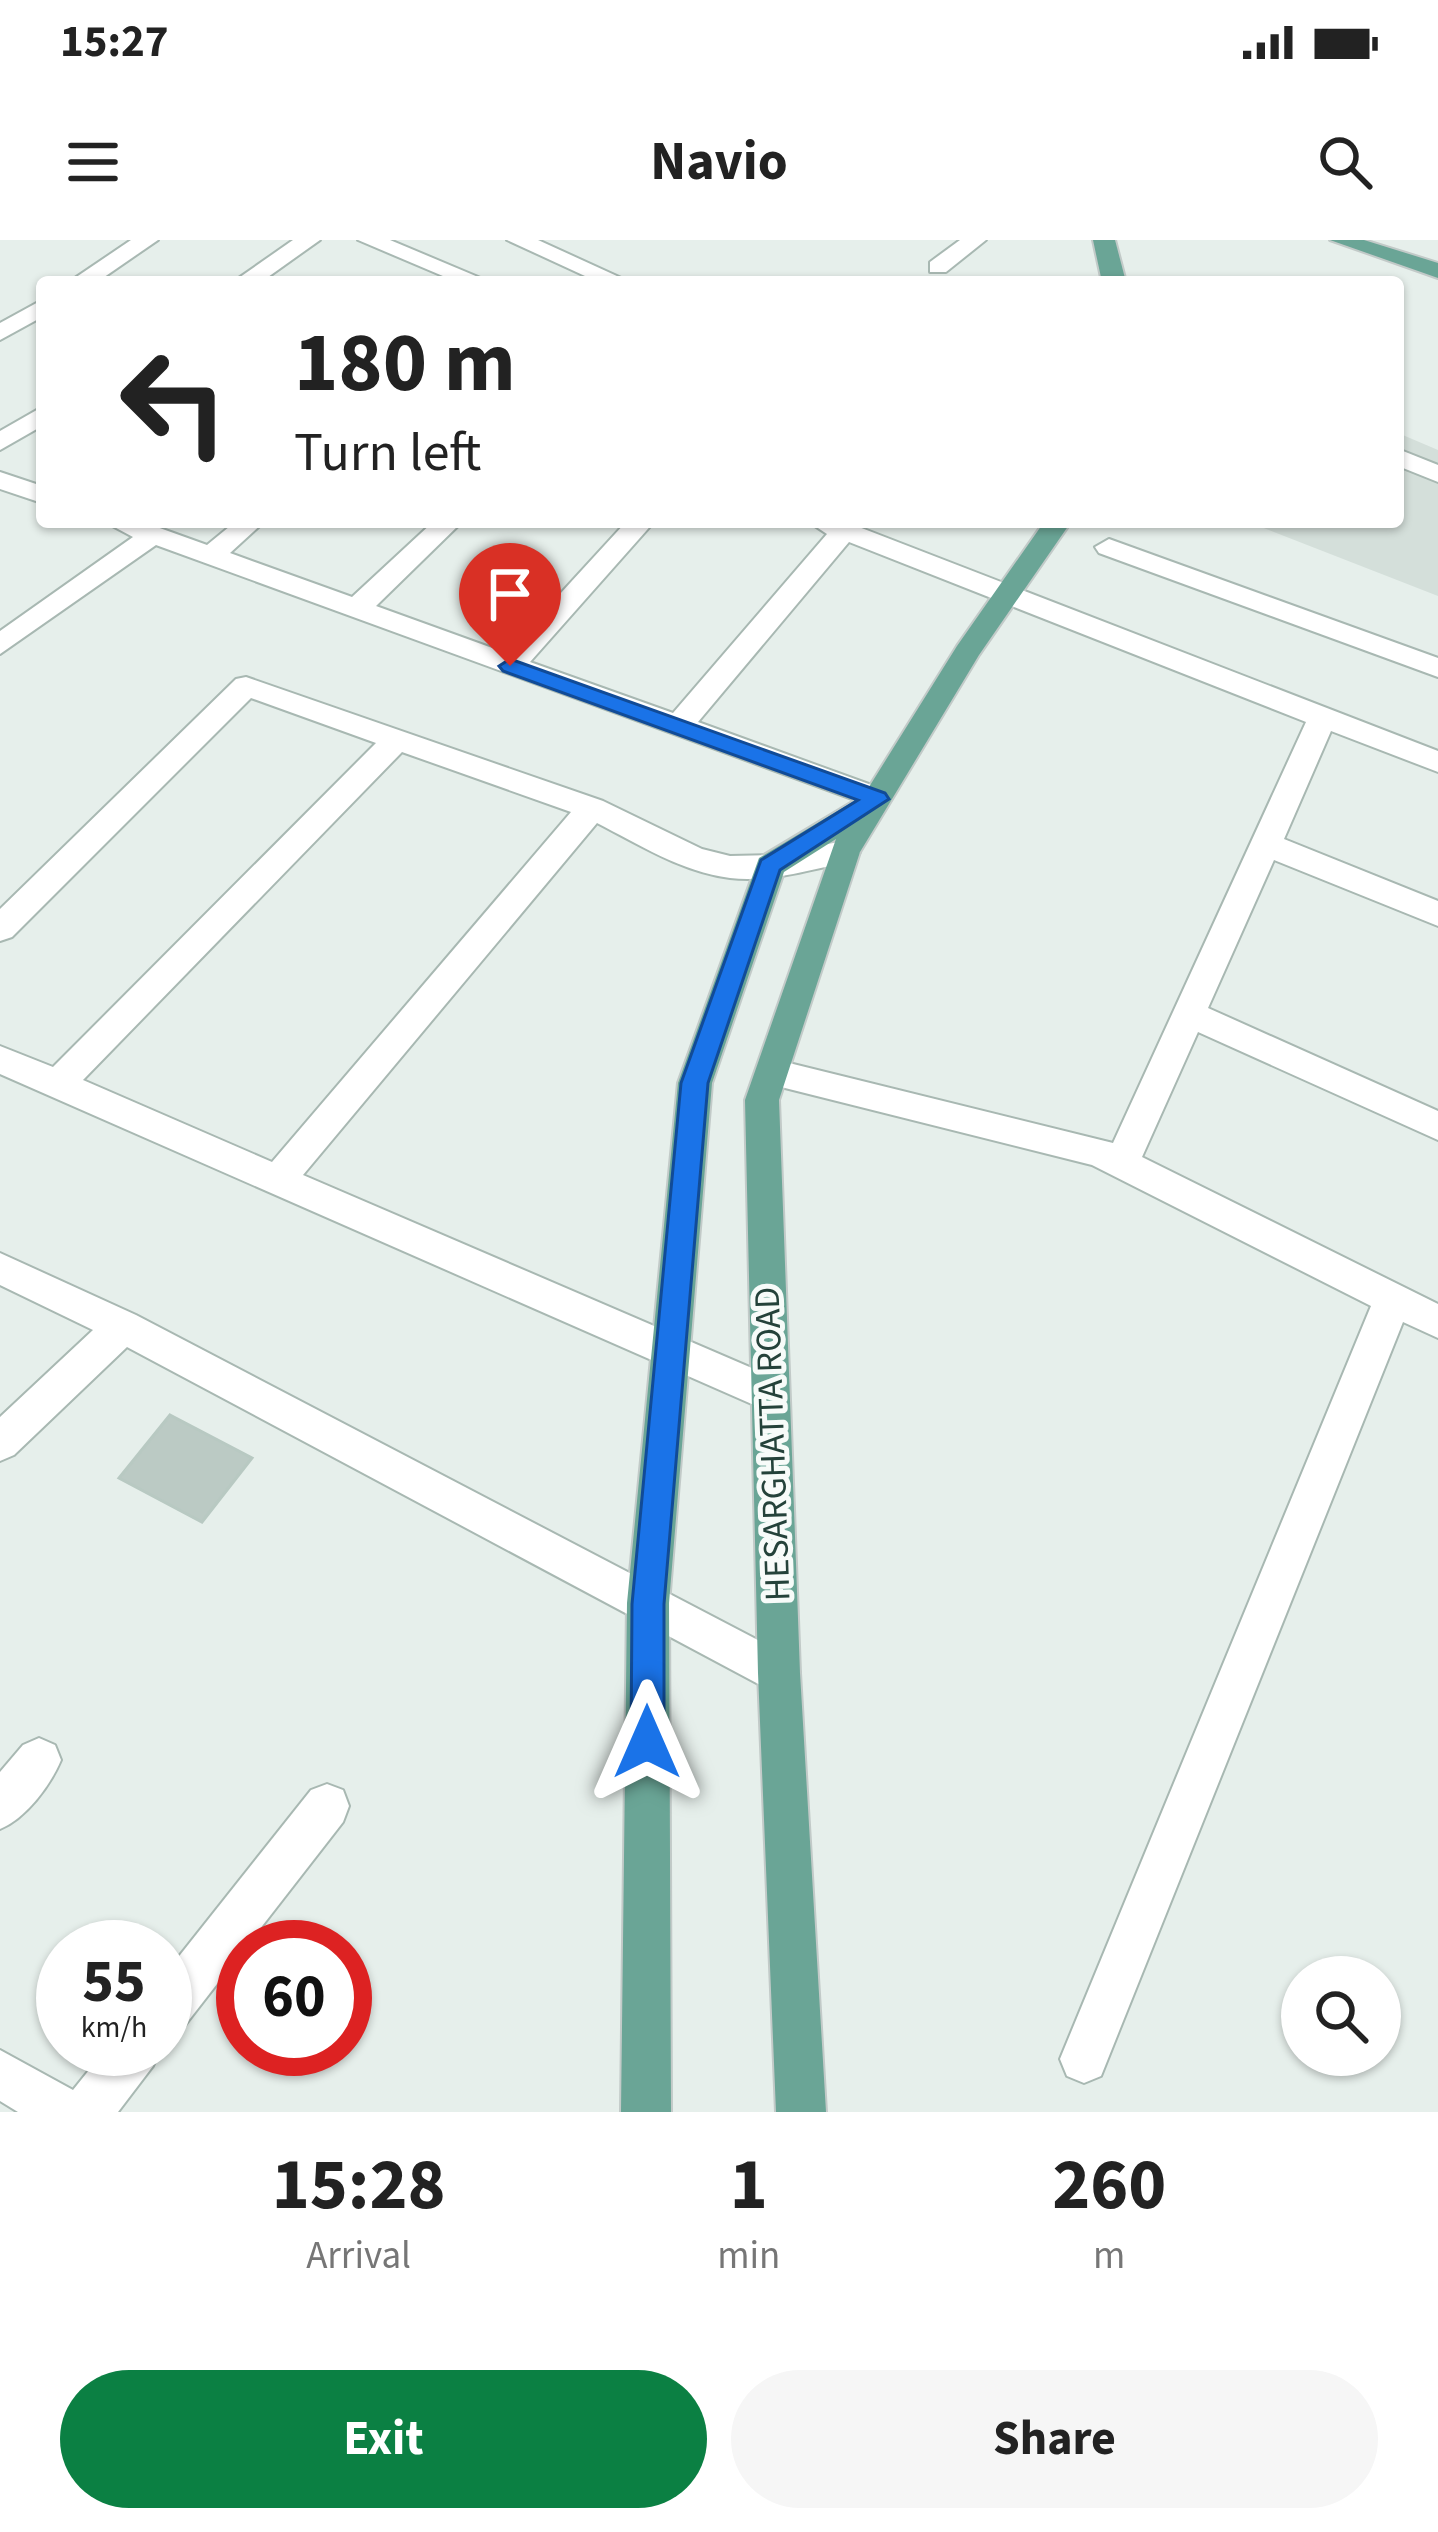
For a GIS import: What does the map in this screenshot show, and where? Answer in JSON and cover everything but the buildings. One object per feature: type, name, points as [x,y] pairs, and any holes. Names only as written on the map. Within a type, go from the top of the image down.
[{"type":"main road","points":[[1104,240],[1113,276]]},
{"type":"main road","points":[[1341,240],[1438,271]]},
{"type":"main road","name":"HESARGHATTA ROAD","points":[[801,2112],[768,1394],[762,1100],[844,852],[1054,528]]},
{"type":"main road","name":"HESARGHATTA ROAD","points":[[770,866],[877,799]]},
{"type":"main road","points":[[646,2112],[648,1604],[694,1083],[770,866]]},
{"type":"street","points":[[90,276],[147,240]]},
{"type":"street","points":[[254,276],[309,240]]},
{"type":"street","points":[[370,240],[463,276]]},
{"type":"street","points":[[518,240],[604,276]]},
{"type":"street","points":[[938,267],[976,240]]},
{"type":"street","points":[[0,333],[36,311]]},
{"type":"street","points":[[0,442],[36,419]]},
{"type":"street","points":[[1404,460],[1438,474]]},
{"type":"street","points":[[0,480],[36,493]]},
{"type":"street","points":[[134,528],[877,799]]},
{"type":"street","points":[[211,556],[243,528]]},
{"type":"street","points":[[356,609],[442,528]]},
{"type":"street","points":[[510,666],[636,528]]},
{"type":"street","points":[[678,727],[831,528]]},
{"type":"street","points":[[838,528],[1438,762]]},
{"type":"street","points":[[4,637],[153,535]]},
{"type":"street","points":[[1109,547],[1438,668]]},
{"type":"street","points":[[0,929],[246,686],[592,808],[692,856],[730,867],[770,866],[844,852]]},
{"type":"street","points":[[1122,1163],[1323,717]]},
{"type":"street","points":[[58,1084],[397,739]]},
{"type":"street","points":[[278,1180],[592,808]]},
{"type":"street","points":[[1265,844],[1438,914]]},
{"type":"street","points":[[1190,1013],[1438,1126]]},
{"type":"street","points":[[0,1059],[768,1394]]},
{"type":"street","points":[[784,1075],[1101,1153],[1438,1322]]},
{"type":"street","points":[[0,1268],[123,1326],[779,1673]]},
{"type":"street","points":[[1084,2059],[1394,1300]]},
{"type":"street","points":[[0,1443],[123,1326]]},
{"type":"street","points":[[0,1807],[39,1760]]},
{"type":"street","points":[[192,1978],[327,1806]]},
{"type":"street","points":[[0,2074],[64,2112]]},
{"type":"street","points":[[87,2112],[115,2076]]},
{"type":"shaded area","points":[[1404,436],[1438,450],[1438,596],[1263,528],[1404,528]]},
{"type":"route","points":[[510,666],[877,799],[770,866],[694,1083],[648,1604],[647,1742]]}]
